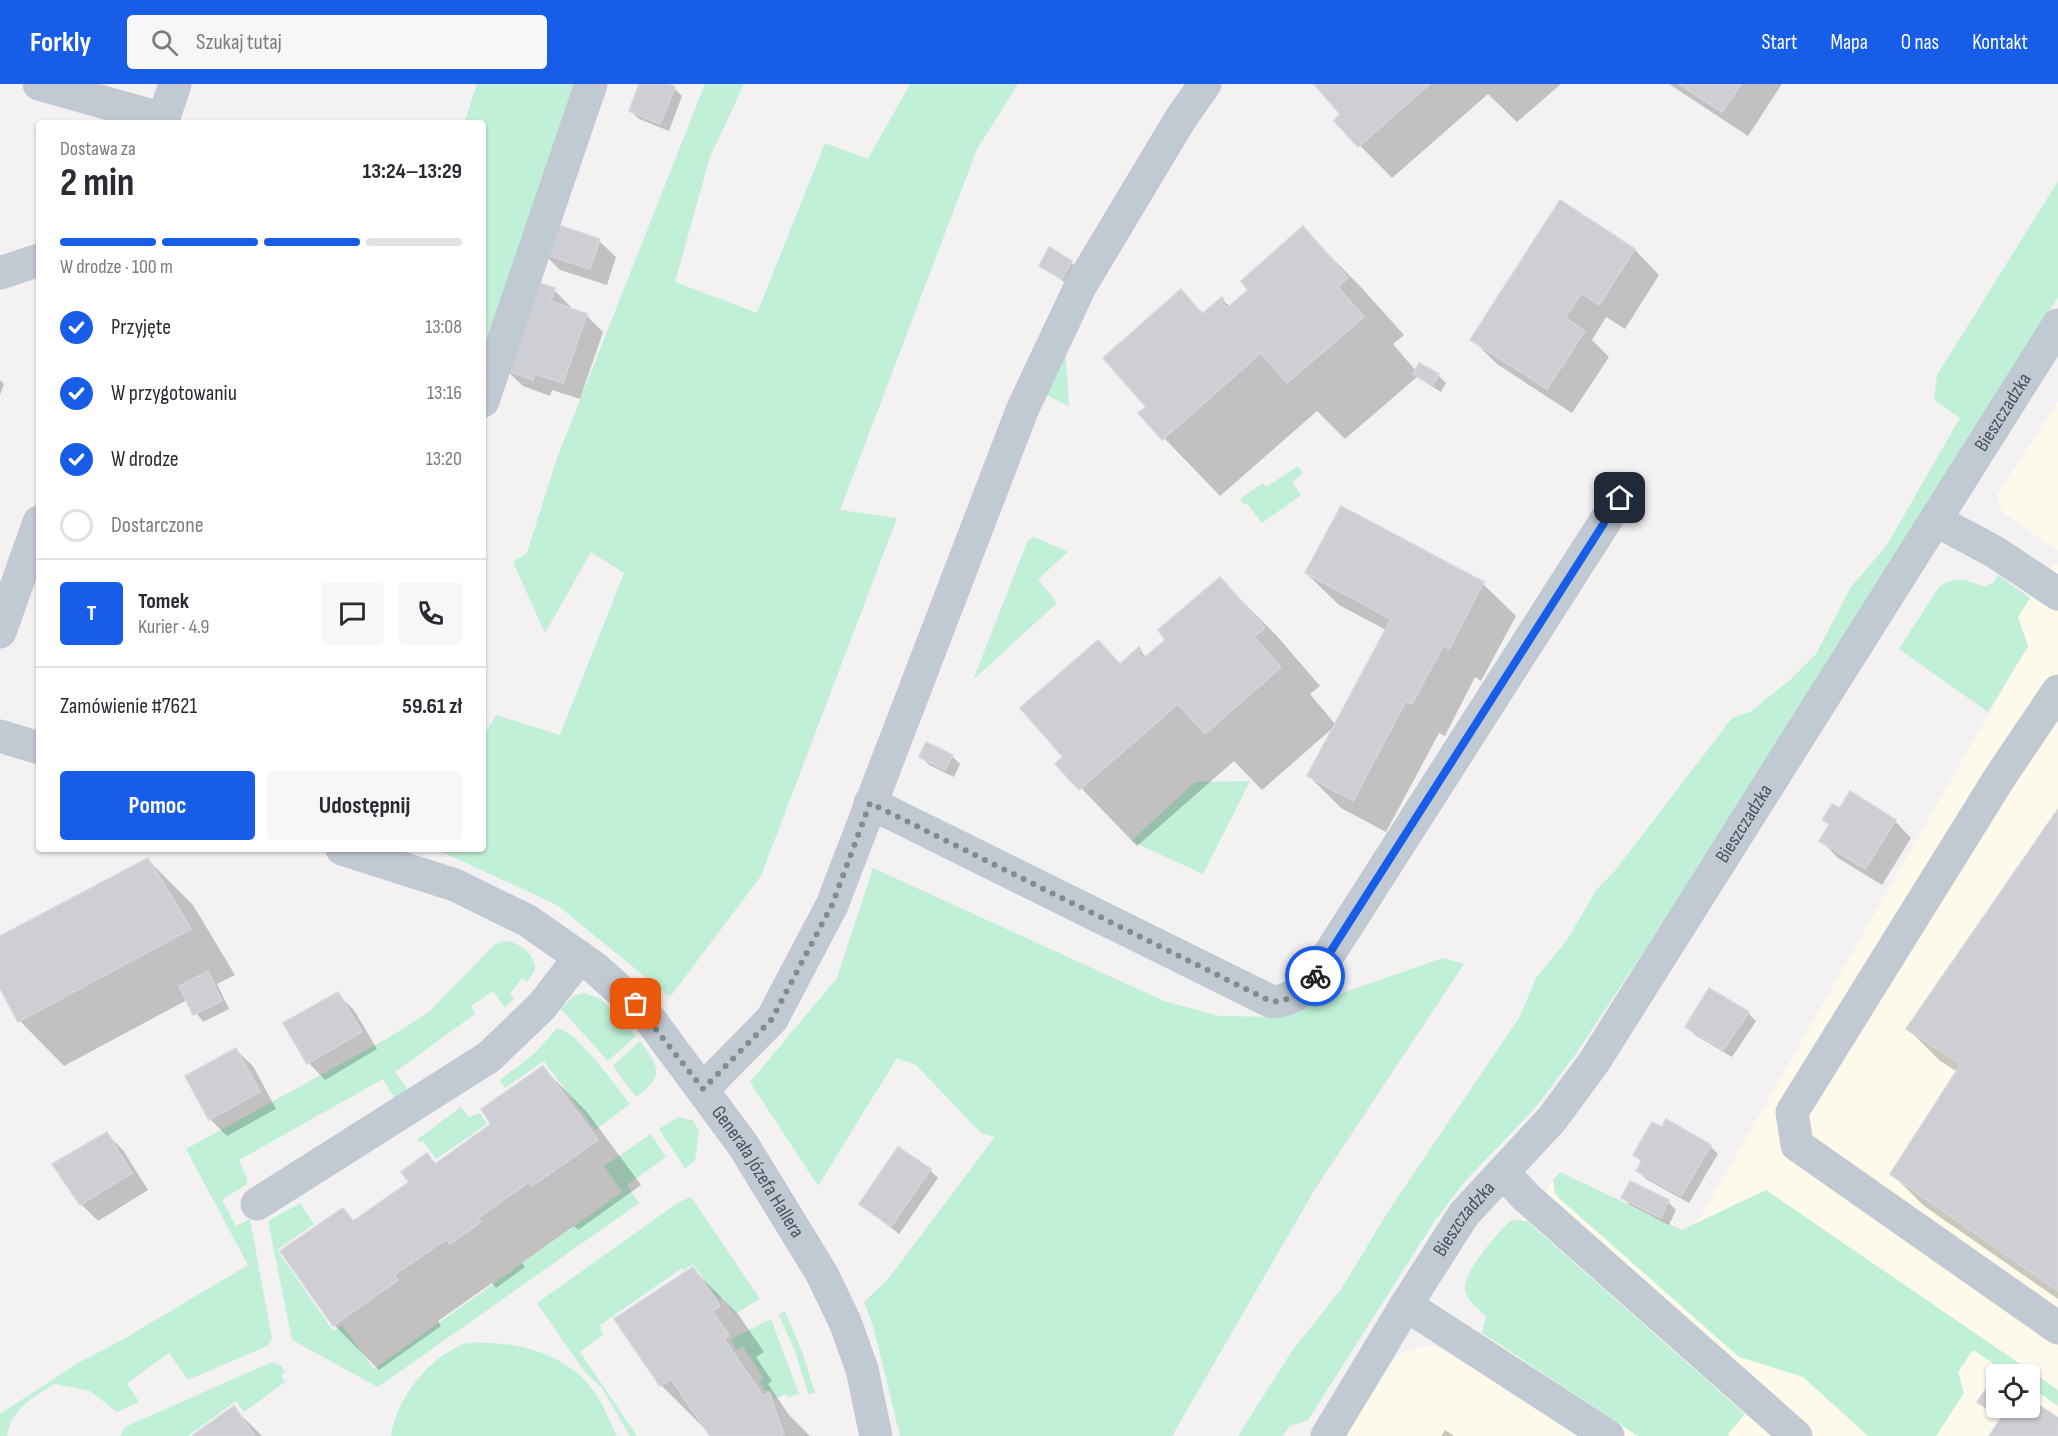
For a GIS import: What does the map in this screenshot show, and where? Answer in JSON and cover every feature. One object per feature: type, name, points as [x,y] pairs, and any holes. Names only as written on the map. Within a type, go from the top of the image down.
[{"type":"street","points":[[39,84],[160,120]]},
{"type":"street","points":[[163,120],[175,84]]},
{"type":"street","points":[[486,392],[591,84]]},
{"type":"street","points":[[703,1089],[772,1019],[832,905],[1002,469],[1023,408],[1081,285],[1180,118],[1205,84]]},
{"type":"street","points":[[0,273],[36,261]]},
{"type":"street","name":"Bieszczadzka","points":[[1327,1436],[1464,1214],[1552,1119],[1594,1062],[2058,325]]},
{"type":"street","points":[[870,803],[1272,1002],[1288,1000],[1304,991],[1319,970],[1620,498]]},
{"type":"street","points":[[1935,520],[1995,552],[2058,594]]},
{"type":"street","points":[[0,632],[36,530]]},
{"type":"street","points":[[2058,690],[2000,777],[1792,1112],[1797,1145],[2058,1328]]},
{"type":"street","points":[[0,736],[36,747]]},
{"type":"street","name":"Generała Józefa Hallera","points":[[351,852],[455,885],[528,921],[580,957],[646,1014],[703,1089],[761,1172],[822,1274],[845,1322],[862,1369],[876,1436]]},
{"type":"street","points":[[257,1204],[489,1057],[542,1006],[580,957]]},
{"type":"street","points":[[1504,1173],[1526,1197],[1796,1436]]},
{"type":"street","points":[[1406,1305],[1608,1436]]},
{"type":"shaded area","points":[[2058,401],[2058,551],[2003,513],[1996,496]]},
{"type":"shaded area","points":[[2052,565],[2058,565],[2058,1436],[1345,1436],[1394,1360],[1404,1352],[1422,1346],[1434,1346],[1475,1369],[1494,1341],[1482,1333],[1486,1317],[1468,1299],[1466,1281],[1484,1252],[1506,1225],[1512,1220],[1522,1220],[1560,1172],[1682,1230],[1697,1223],[2028,646],[2018,617]]},
{"type":"green space","points":[[477,84],[583,84],[486,350],[486,120],[465,120]]},
{"type":"green space","points":[[705,84],[744,84],[710,157],[675,282],[757,313],[825,143],[868,159],[910,84],[1018,84],[977,149],[840,510],[897,518],[761,876],[670,997],[557,905],[442,852],[486,852],[486,732],[496,715],[560,735],[624,573],[591,552],[545,633],[513,562],[527,553],[557,458]]},
{"type":"green space","points":[[2058,181],[2058,297],[1648,945],[1575,1055],[1535,1108],[1465,1181],[1434,1222],[1308,1420],[1290,1426],[1282,1436],[1238,1436],[1292,1351],[1342,1288],[1391,1207],[1519,1018],[1536,978],[1567,940],[1597,889],[1614,872],[1732,718],[1750,712],[1790,680],[1816,654],[1851,587],[1887,545],[1960,418],[1934,400],[1937,375]]},
{"type":"green space","points":[[1065,346],[1069,405],[1068,406],[1045,394]]},
{"type":"green space","points":[[1298,466],[1303,473],[1292,482],[1301,495],[1262,523],[1247,503],[1244,505],[1240,499],[1263,483],[1266,487]]},
{"type":"green space","points":[[1034,537],[1068,552],[1038,579],[1057,603],[973,680],[1028,540]]},
{"type":"green space","points":[[1998,575],[2030,598],[2018,617],[2028,646],[1988,712],[1899,649],[1939,587],[1951,581],[1961,580],[1985,587],[1994,582]]},
{"type":"green space","points":[[1250,781],[1203,874],[1131,841],[1195,782]]},
{"type":"green space","points":[[873,868],[1164,1001],[1220,1016],[1273,1017],[1443,958],[1464,964],[1315,1189],[1172,1436],[900,1436],[874,1329],[864,1302],[889,1278],[995,1137],[981,1133],[916,1065],[897,1058],[818,1186],[750,1082],[837,978]]},
{"type":"green space","points":[[503,941],[521,946],[532,959],[535,970],[527,982],[522,978],[510,994],[514,998],[505,1008],[493,991],[471,1006],[475,1014],[395,1072],[408,1090],[395,1099],[383,1079],[239,1160],[247,1178],[247,1184],[222,1200],[236,1226],[250,1219],[272,1339],[267,1346],[188,1380],[169,1353],[127,1383],[139,1402],[117,1412],[90,1391],[55,1384],[24,1405],[13,1419],[7,1436],[0,1436],[0,1414],[78,1363],[122,1340],[248,1265],[186,1149],[388,1038],[429,1012],[494,945]]},
{"type":"green space","points":[[583,993],[601,999],[636,1036],[608,1061],[561,1009],[574,996]]},
{"type":"green space","points":[[557,1028],[565,1031],[585,1049],[630,1104],[595,1130],[544,1061],[505,1088],[500,1080],[534,1054]]},
{"type":"green space","points":[[640,1041],[655,1065],[656,1071],[652,1083],[636,1097],[613,1066]]},
{"type":"green space","points":[[461,1107],[469,1117],[480,1113],[487,1124],[436,1159],[423,1141],[419,1142],[418,1139]]},
{"type":"green space","points":[[678,1117],[693,1120],[699,1131],[695,1161],[685,1168],[659,1129]]},
{"type":"green space","points":[[651,1134],[666,1157],[627,1185],[639,1203],[378,1387],[292,1340],[268,1221],[300,1203],[314,1224],[277,1250],[333,1331],[342,1325],[374,1369],[622,1192],[604,1166]]},
{"type":"green space","points":[[1560,1172],[1682,1230],[1766,1190],[2020,1364],[1994,1364],[1973,1350],[1958,1372],[1964,1393],[1936,1436],[1868,1436],[1803,1377],[1739,1357],[1560,1199],[1555,1193],[1553,1180]]},
{"type":"green space","points":[[691,1197],[760,1299],[735,1314],[723,1297],[719,1300],[693,1264],[684,1270],[682,1268],[600,1325],[603,1335],[580,1352],[637,1436],[630,1436],[602,1388],[584,1371],[537,1303],[679,1202]]},
{"type":"green space","points":[[1512,1220],[1527,1221],[1745,1414],[1728,1434],[1729,1436],[1638,1436],[1482,1333],[1486,1317],[1468,1297],[1465,1288],[1466,1281],[1483,1252]]},
{"type":"green space","points":[[785,1311],[803,1354],[815,1393],[808,1394],[796,1354],[779,1315]]},
{"type":"green space","points":[[771,1319],[799,1394],[788,1397],[786,1394],[774,1399],[771,1390],[765,1391],[759,1381],[764,1379],[743,1347],[736,1350],[731,1339]]},
{"type":"green space","points":[[500,1344],[545,1354],[571,1369],[597,1395],[617,1436],[391,1436],[394,1422],[407,1395],[415,1382],[436,1361],[461,1345]]},
{"type":"green space","points":[[272,1362],[280,1365],[285,1371],[281,1376],[285,1382],[244,1412],[236,1401],[188,1436],[120,1436],[125,1427]]},
{"type":"green space","points":[[2040,1378],[2058,1390],[2058,1406],[2040,1394]]},
{"type":"building","points":[[639,84],[668,84],[675,87],[660,124],[629,111]]},
{"type":"building","points":[[1314,84],[1430,84],[1358,147],[1334,121],[1340,114]]},
{"type":"building","points":[[1679,84],[1741,84],[1722,112]]},
{"type":"building","points":[[1560,200],[1635,249],[1599,305],[1581,293],[1565,318],[1585,331],[1547,389],[1470,340]]},
{"type":"building","points":[[552,223],[600,239],[590,269],[541,253]]},
{"type":"building","points":[[1303,226],[1348,278],[1338,287],[1364,317],[1287,383],[1261,353],[1162,440],[1138,413],[1146,407],[1103,358],[1181,289],[1202,314],[1222,297],[1224,300],[1221,302],[1227,308],[1248,290],[1241,281]]},
{"type":"building","points":[[1049,247],[1072,261],[1062,279],[1039,266]]},
{"type":"building","points":[[529,280],[555,288],[551,301],[587,314],[563,383],[535,374],[533,380],[505,370]]},
{"type":"building","points":[[1419,363],[1439,374],[1433,385],[1413,374]]},
{"type":"building","points":[[1341,506],[1484,582],[1449,649],[1443,646],[1412,704],[1406,701],[1353,801],[1307,776],[1391,619],[1305,573]]},
{"type":"building","points":[[1220,577],[1265,628],[1254,637],[1281,667],[1205,734],[1178,704],[1079,790],[1055,764],[1063,757],[1020,708],[1098,640],[1120,664],[1139,647],[1141,650],[1138,653],[1144,658],[1165,640],[1158,630]]},
{"type":"building","points":[[926,742],[953,755],[945,770],[919,757]]},
{"type":"building","points":[[1850,791],[1896,820],[1865,869],[1819,841],[1830,824],[1822,820],[1832,804],[1840,808]]},
{"type":"building","points":[[2058,809],[2058,1291],[1890,1174],[1961,1064],[1906,1029]]},
{"type":"building","points":[[148,858],[191,929],[18,1022],[0,988],[0,936]]},
{"type":"building","points":[[208,971],[222,1001],[193,1015],[179,986]]},
{"type":"building","points":[[1709,988],[1749,1012],[1723,1050],[1685,1027]]},
{"type":"building","points":[[338,992],[362,1032],[307,1064],[283,1023]]},
{"type":"building","points":[[236,1048],[260,1092],[209,1120],[185,1076]]},
{"type":"building","points":[[543,1066],[598,1140],[532,1186],[529,1182],[478,1218],[481,1222],[450,1244],[447,1239],[394,1275],[398,1280],[333,1326],[280,1251],[343,1208],[353,1221],[409,1182],[401,1172],[427,1153],[435,1164],[491,1124],[481,1109]]},
{"type":"building","points":[[1666,1119],[1711,1145],[1681,1196],[1636,1171],[1642,1160],[1633,1155],[1652,1122],[1662,1127]]},
{"type":"building","points":[[107,1132],[132,1173],[80,1205],[52,1164]]},
{"type":"building","points":[[898,1147],[931,1169],[891,1227],[859,1204]]},
{"type":"building","points":[[1630,1181],[1669,1200],[1661,1218],[1621,1198]]},
{"type":"building","points":[[693,1267],[720,1306],[712,1311],[729,1335],[724,1339],[763,1396],[769,1393],[784,1434],[780,1436],[710,1436],[671,1379],[660,1386],[614,1319]]},
{"type":"building","points":[[1986,1389],[1986,1408],[1977,1402]]},
{"type":"building","points":[[234,1406],[255,1436],[193,1435]]},
{"type":"building","points":[[2040,1406],[2058,1418],[2058,1436],[1989,1436],[2001,1418],[2040,1418]]},
{"type":"way so far","points":[[636,1004],[703,1089],[772,1019],[832,905],[870,803],[1272,1002],[1288,1000],[1304,991],[1315,976]]},
{"type":"route","points":[[1315,976],[1620,498]]}]
